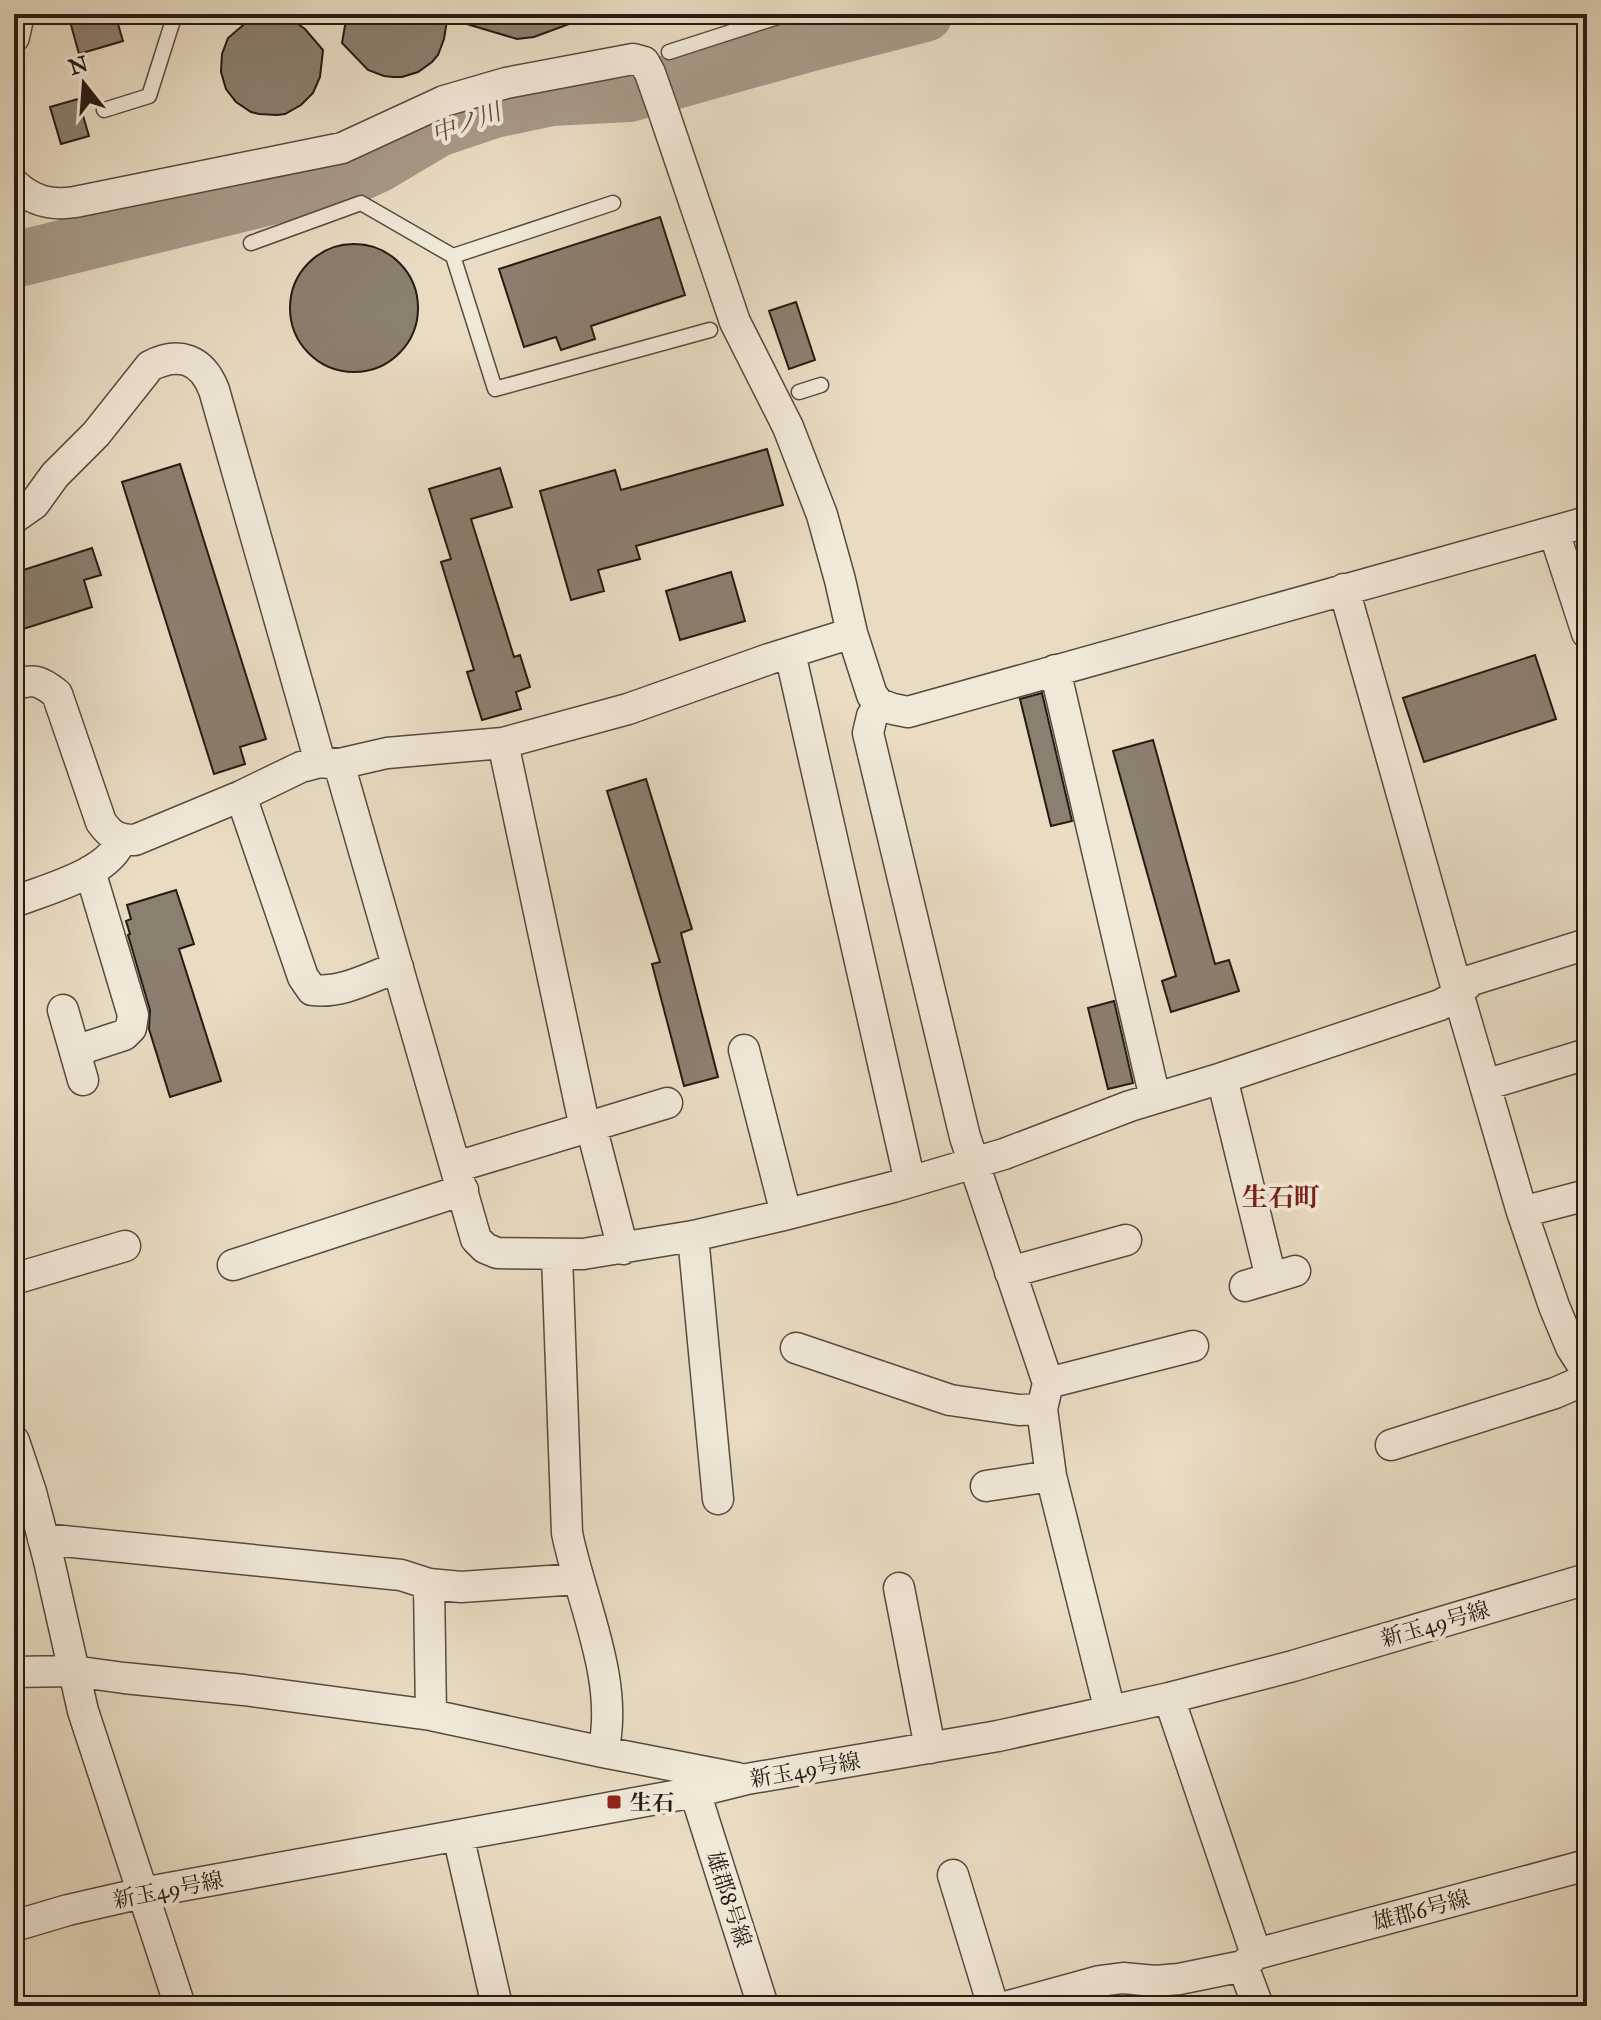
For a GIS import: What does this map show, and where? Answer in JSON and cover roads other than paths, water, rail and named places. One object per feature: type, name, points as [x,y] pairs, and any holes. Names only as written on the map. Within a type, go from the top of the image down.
[{"type":"street","points":[[14,37],[19,14]]},
{"type":"street","points":[[14,184],[43,201],[54,204],[75,202],[342,148],[444,101],[506,83],[633,59],[654,62],[663,110],[722,326],[798,392],[788,427],[822,515],[866,681],[879,704],[893,709],[908,712],[1587,522]]},
{"type":"street","points":[[14,518],[34,504],[55,475],[96,434],[150,366],[162,360],[180,358],[197,364],[208,374],[329,763],[398,967],[476,1239],[485,1248],[497,1253],[557,1255],[623,1249],[693,1236],[910,1182],[1004,1154],[1155,1098],[1440,1005],[1472,980],[1587,944]]},
{"type":"street","points":[[1554,532],[1587,633]]},
{"type":"street","points":[[1344,589],[1522,1212],[1554,1306],[1571,1347],[1587,1372]]},
{"type":"street","points":[[14,685],[28,680],[44,683],[57,694],[101,822],[109,834],[121,840],[135,840],[301,767],[387,753],[503,743],[628,709],[852,633]]},
{"type":"street","points":[[790,653],[910,1182]]},
{"type":"street","points":[[1055,670],[1155,1098]]},
{"type":"street","points":[[879,704],[868,733],[965,1137],[1010,1272],[1045,1396],[1051,1476],[1110,1711]]},
{"type":"street","points":[[503,743],[588,1127],[623,1249]]},
{"type":"street","points":[[241,796],[303,977],[312,990],[337,989],[398,967]]},
{"type":"street","points":[[14,902],[100,866],[112,856],[121,840]]},
{"type":"street","points":[[63,1010],[79,1066],[131,1028],[133,1015],[90,871]]},
{"type":"street","points":[[744,1050],[786,1214]]},
{"type":"street","points":[[1485,1085],[1587,1054]]},
{"type":"street","points":[[1222,1078],[1271,1279]]},
{"type":"street","points":[[233,1265],[588,1127],[667,1103]]},
{"type":"street","points":[[1522,1212],[1587,1195]]},
{"type":"street","points":[[693,1236],[718,1499]]},
{"type":"street","points":[[1010,1272],[1126,1240]]},
{"type":"street","points":[[14,1279],[125,1246]]},
{"type":"street","points":[[557,1255],[566,1520],[606,1693],[607,1733],[603,1752]]},
{"type":"street","points":[[796,1348],[950,1400],[1019,1410],[1045,1396],[1193,1346]]},
{"type":"street","points":[[1391,1445],[1555,1393],[1587,1379]]},
{"type":"street","points":[[14,1441],[31,1492],[83,1711],[180,2006]]},
{"type":"street","points":[[986,1486],[1051,1476]]},
{"type":"street","points":[[43,1539],[401,1575],[429,1584],[461,1587],[578,1579]]},
{"type":"street","name":"新玉49号線","points":[[14,1926],[142,1893],[695,1792],[747,1779],[998,1736],[1169,1698],[1293,1666],[1587,1579]]},
{"type":"street","points":[[429,1584],[431,1715]]},
{"type":"street","points":[[899,1588],[930,1748]]},
{"type":"street","points":[[14,1672],[73,1671],[431,1715],[747,1779]]},
{"type":"street","points":[[1169,1698],[1250,1960],[1258,2006]]},
{"type":"street","name":"雄郡8号線","points":[[695,1792],[763,2006]]},
{"type":"street","points":[[458,1835],[497,2006]]},
{"type":"street","name":"雄郡6号線","points":[[1009,2006],[1100,1981],[1123,1978],[1155,1981],[1179,1979],[1587,1865]]},
{"type":"street","points":[[953,1875],[993,2006]]},
{"type":"lane","points":[[104,110],[149,96],[175,14]]},
{"type":"lane","points":[[654,62],[787,14]]},
{"type":"lane","points":[[251,243],[361,203],[453,256],[495,389],[722,326]]},
{"type":"lane","points":[[453,256],[613,203]]},
{"type":"waterway","name":"中ノ川","points":[[14,260],[351,177],[438,129],[494,110],[551,98],[629,94],[925,14]]},
{"type":"place","name":"生石","points":[[614,1802]]},
{"type":"district","name":"生石町","points":[[1281,1197]]}]
